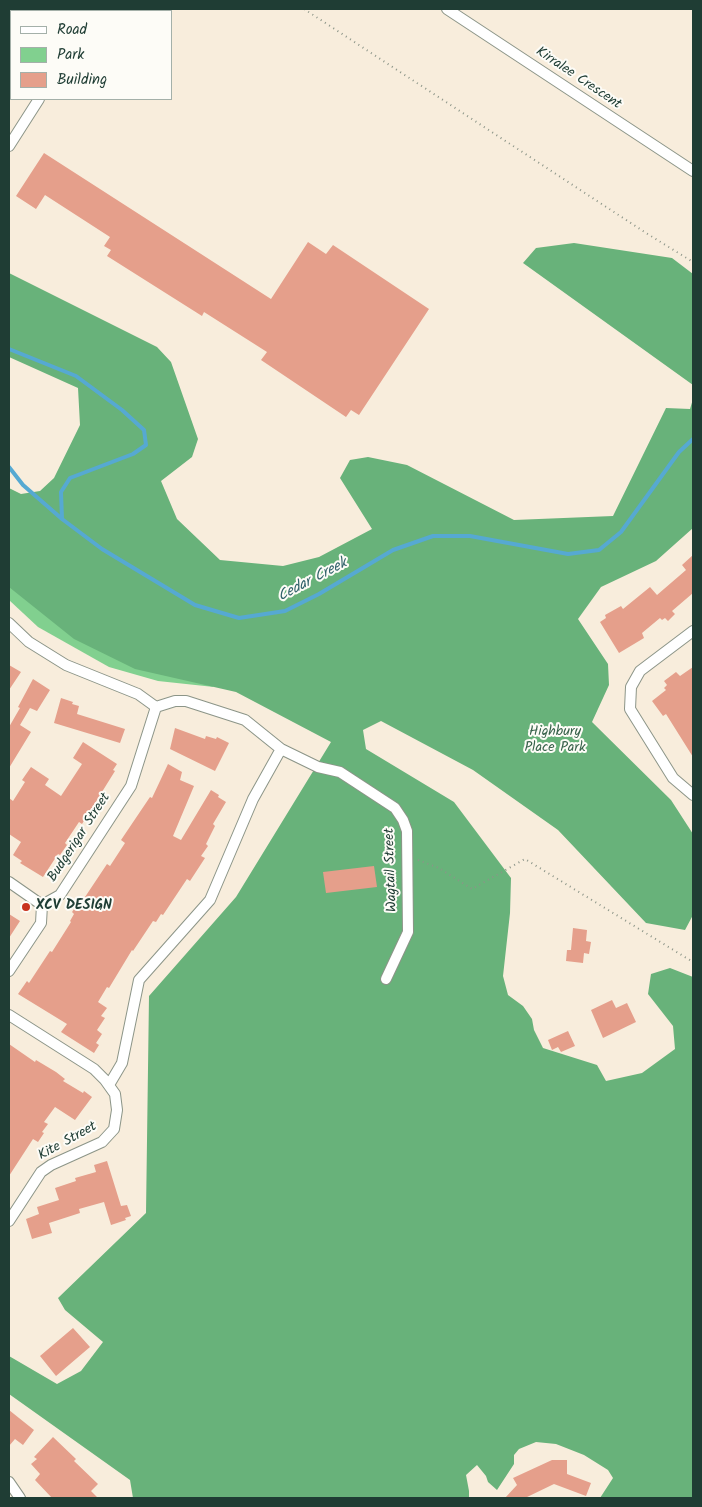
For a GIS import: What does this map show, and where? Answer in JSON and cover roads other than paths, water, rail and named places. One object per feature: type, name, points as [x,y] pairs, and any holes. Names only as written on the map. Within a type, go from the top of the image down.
[{"type":"street","name":"Kirralee Crescent","points":[[447,9],[693,171]]},
{"type":"street","points":[[9,146],[38,100]]},
{"type":"street","points":[[9,624],[29,642],[66,665],[138,694],[156,707]]},
{"type":"street","points":[[693,631],[640,671],[631,686],[630,709],[673,778],[693,795]]},
{"type":"street","name":"Wagtail Street","points":[[156,707],[175,701],[186,701],[245,720],[281,748],[318,767],[340,772],[395,808],[403,820],[407,831],[408,932],[386,979]]},
{"type":"street","name":"Budgerigar Street","points":[[42,905],[60,895],[132,786],[156,707]]},
{"type":"street","points":[[109,1085],[122,1063],[139,980],[210,900],[253,799],[281,748]]},
{"type":"street","points":[[9,882],[42,905],[41,923],[9,971]]},
{"type":"street","name":"Kite Street","points":[[9,1015],[94,1069],[115,1094],[117,1110],[114,1130],[102,1142],[51,1165],[41,1172],[9,1222]]},
{"type":"street","points":[[9,1482],[20,1498]]},
{"type":"waterway","name":"Cedar Creek","points":[[9,349],[76,376],[122,410],[144,430],[146,445],[133,454],[70,478],[61,492],[62,519],[102,549],[195,605],[239,618],[285,611],[319,594],[393,550],[433,536],[470,536],[568,554],[599,550],[621,532],[679,452],[693,439]]},
{"type":"waterway","points":[[9,467],[23,485],[62,519]]},
{"type":"place","name":"XCV DESIGN","points":[[26,907]]},
{"type":"park label","name":"Highbury Place Park","points":[[555,742]]}]
